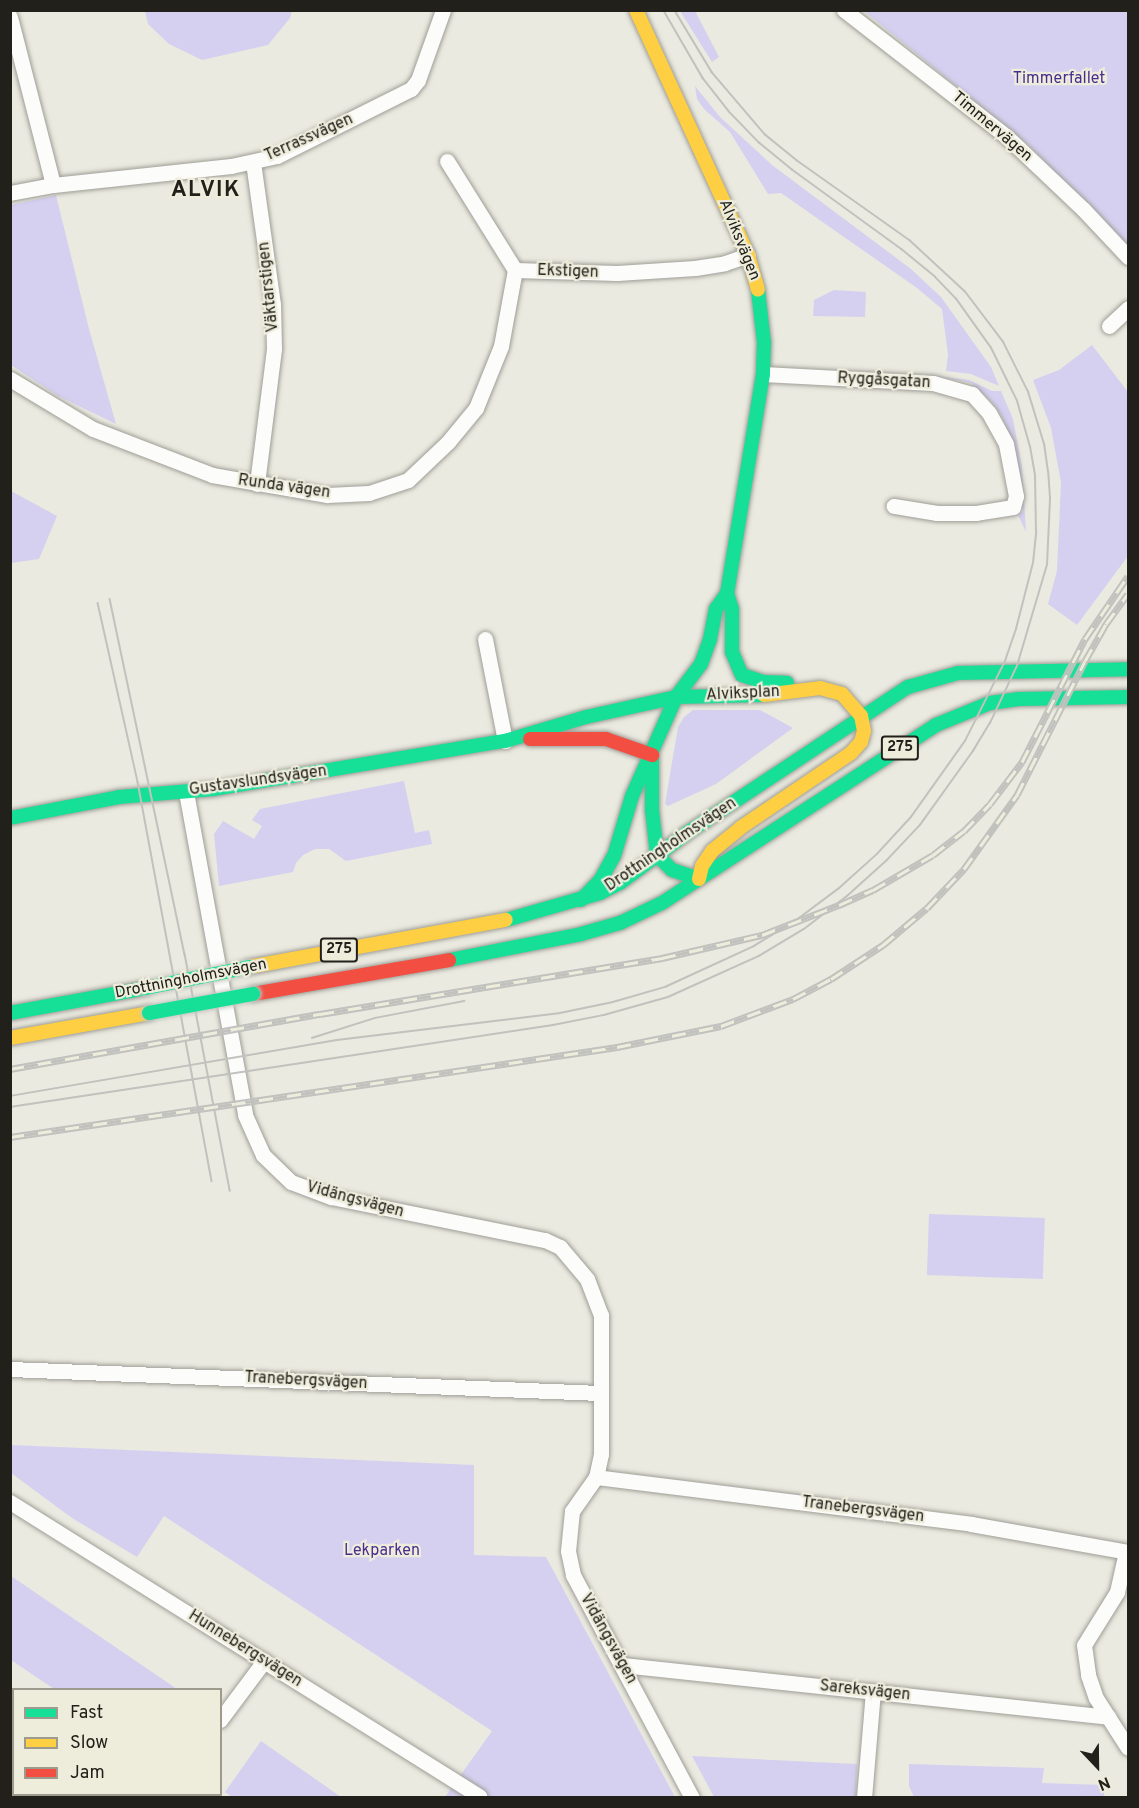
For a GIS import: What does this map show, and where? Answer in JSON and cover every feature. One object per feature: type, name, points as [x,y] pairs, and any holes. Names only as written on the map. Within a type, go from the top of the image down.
[{"type":"main road","name":"Alviksvägen","points":[[636,10],[748,255],[762,313],[763,374],[728,593],[732,609],[732,652],[742,675],[764,682],[820,688]]},
{"type":"main road","name":"Alviksvägen","points":[[676,698],[701,664],[710,639],[716,609],[728,593]]},
{"type":"main road","name":"Drottningholmsvägen","points":[[10,1013],[527,916],[580,901],[620,883],[657,855],[861,716],[908,687],[958,673],[1041,669],[1128,669]]},
{"type":"main road","name":"Alviksplan","points":[[676,698],[765,695],[820,688],[843,694],[861,716]]},
{"type":"main road","name":"Drottningholmsvägen","points":[[10,1038],[581,934],[642,914],[768,837],[936,725],[990,703],[1019,699],[1128,697]]},
{"type":"main road","name":"Gustavslundsvägen","points":[[511,740],[549,726],[676,698]]},
{"type":"main road","points":[[580,901],[601,879],[614,856],[632,796],[676,698]]},
{"type":"main road","points":[[652,755],[652,810],[657,855],[672,870],[699,879],[702,866],[712,851],[740,828],[851,753],[861,742],[864,731],[861,716]]},
{"type":"main road","name":"Gustavslundsvägen","points":[[10,818],[119,797],[186,792],[511,740],[606,739],[652,755]]},
{"type":"street","name":"Terrassvägen","points":[[10,193],[53,185],[253,162],[277,156],[411,89],[418,80],[442,10]]},
{"type":"street","name":"Timmervägen","points":[[844,10],[1006,136],[1083,209],[1128,257]]},
{"type":"street","points":[[10,17],[53,185]]},
{"type":"street","name":"Ekstigen","points":[[447,161],[515,270],[617,273],[695,268],[724,263],[748,255]]},
{"type":"street","name":"Väktarstigen","points":[[253,162],[273,304],[274,349],[257,484]]},
{"type":"street","name":"Runda vägen","points":[[10,379],[93,429],[212,474],[327,495],[369,493],[408,480],[448,442],[476,408],[501,346],[515,270]]},
{"type":"street","points":[[1109,326],[1128,308]]},
{"type":"street","name":"Ryggåsgatan","points":[[763,374],[933,383],[972,393],[989,413],[1006,444],[1016,496],[1014,507],[976,513],[947,513],[894,506]]},
{"type":"street","points":[[485,639],[511,740]]},
{"type":"street","name":"Vidängsvägen","points":[[186,792],[245,1115],[263,1155],[291,1182],[320,1194],[379,1208],[545,1240],[560,1247],[574,1260],[596,1298],[601,1315],[601,1454],[596,1477],[572,1511],[568,1551],[573,1575],[692,1797]]},
{"type":"street","name":"Tranebergsvägen","points":[[10,1369],[601,1393]]},
{"type":"street","name":"Tranebergsvägen","points":[[596,1477],[971,1524],[1127,1552]]},
{"type":"street","name":"Hunnebergsvägen","points":[[10,1502],[479,1796]]},
{"type":"street","points":[[1127,1552],[1117,1592],[1084,1645],[1088,1675],[1096,1698],[1128,1748]]},
{"type":"street","points":[[222,1717],[264,1661]]},
{"type":"street","name":"Sareksvägen","points":[[623,1665],[1108,1717]]},
{"type":"street","points":[[864,1797],[873,1691]]},
{"type":"green space","points":[[145,10],[292,11],[290,18],[268,45],[202,60],[169,44],[148,24]]},
{"type":"green space","points":[[680,11],[695,11],[719,57],[712,62]]},
{"type":"green space","name":"Timmerfallet","points":[[864,11],[1128,11],[1128,249],[1029,145]]},
{"type":"green space","points":[[695,86],[720,117],[772,165],[911,269],[941,297],[991,367],[999,386],[971,374],[946,371],[948,355],[942,309],[917,288],[781,193],[768,194],[730,132],[704,109],[697,99]]},
{"type":"green space","points":[[56,195],[89,329],[116,424],[58,396],[11,365],[11,205]]},
{"type":"green space","points":[[834,290],[866,292],[865,317],[813,316],[814,300]]},
{"type":"green space","points":[[1092,345],[1128,392],[1128,556],[1077,625],[1048,604],[1057,571],[1061,482],[1051,428],[1033,380],[1059,370]]},
{"type":"green space","points":[[937,376],[969,380],[992,391],[1001,391],[1013,419],[1022,467],[1026,532],[1018,515],[1023,511],[1014,445],[1001,415],[991,401],[971,383]]},
{"type":"green space","points":[[11,491],[57,516],[39,559],[11,563]]},
{"type":"green space","points":[[693,710],[760,710],[793,728],[716,784],[668,806],[665,804],[678,727],[684,717]]},
{"type":"green space","points":[[404,781],[415,833],[429,830],[432,844],[346,861],[329,849],[315,849],[303,855],[296,863],[293,872],[219,886],[214,834],[223,821],[254,839],[262,826],[252,820],[260,809]]},
{"type":"green space","points":[[929,1214],[1045,1218],[1043,1279],[927,1275]]},
{"type":"green space","name":"Lekparken","points":[[11,1445],[474,1465],[474,1555],[546,1557],[675,1797],[445,1797],[492,1731],[164,1516],[137,1557],[72,1518],[11,1473]]},
{"type":"green space","points":[[11,1576],[176,1688],[53,1688],[11,1660]]},
{"type":"green space","points":[[261,1741],[341,1797],[233,1798],[225,1792]]},
{"type":"green space","points":[[692,1756],[857,1764],[856,1797],[714,1797]]},
{"type":"green space","points":[[909,1764],[1044,1768],[1042,1783],[1104,1785],[1104,1797],[914,1797],[909,1786]]},
{"type":"tram line","points":[[10,1096],[337,1040],[560,1013],[613,1002],[665,987],[754,946],[795,921],[838,889],[877,854],[911,817],[965,741],[1005,661],[1033,563],[1036,533],[1035,475],[1017,401],[991,348],[956,299],[935,277],[902,250],[792,170],[759,143],[729,112],[703,79],[663,10]]},
{"type":"tram line","points":[[10,1107],[553,1025],[604,1015],[668,997],[759,956],[804,929],[847,896],[887,860],[920,825],[973,751],[990,723],[1017,666],[1047,565],[1050,498],[1048,472],[1044,444],[1028,392],[1003,342],[965,292],[910,241],[797,161],[765,135],[712,73],[674,10]]},
{"type":"tram line","points":[[110,599],[185,954],[230,1191]]},
{"type":"tram line","points":[[98,603],[138,782],[212,1181]]},
{"type":"tram line","points":[[312,1038],[375,1018],[464,1001]]},
{"type":"railway","points":[[10,1069],[320,1014],[662,958],[762,935],[839,905],[873,890],[933,855],[964,831],[990,804],[1022,762],[1085,639],[1128,576]]},
{"type":"railway","points":[[10,1137],[617,1047],[721,1026],[793,999],[831,979],[883,945],[927,908],[964,869],[1017,795],[1085,661],[1106,624],[1128,594]]},
{"type":"traffic: fast","points":[[758,290],[764,343],[763,374],[727,593],[732,609],[732,652],[742,675],[764,682],[787,683]]},
{"type":"traffic: fast","points":[[581,900],[601,879],[614,856],[632,796],[676,697],[701,664],[710,639],[716,609],[727,593]]},
{"type":"traffic: fast","points":[[506,920],[600,893],[620,883],[687,833],[908,687],[958,673],[1128,669]]},
{"type":"traffic: fast","points":[[10,818],[119,797],[214,789],[505,741],[586,717],[676,697],[764,695]]},
{"type":"traffic: fast","points":[[449,960],[581,934],[620,923],[662,903],[936,725],[990,703],[1019,699],[1128,697]]},
{"type":"traffic: fast","points":[[652,759],[652,810],[657,855]]},
{"type":"traffic: fast","points":[[657,855],[672,870],[699,879]]},
{"type":"traffic: fast","points":[[146,988],[249,967]]},
{"type":"traffic: fast","points":[[10,1013],[146,988]]},
{"type":"traffic: fast","points":[[149,1013],[253,994]]},
{"type":"traffic: slow","points":[[636,10],[748,255],[758,290]]},
{"type":"traffic: slow","points":[[764,695],[820,688],[842,694],[861,716]]},
{"type":"traffic: slow","points":[[699,879],[702,866],[712,851],[740,828],[851,753],[861,742],[864,731],[861,716]]},
{"type":"traffic: slow","points":[[249,967],[506,920]]},
{"type":"traffic: slow","points":[[10,1038],[149,1013]]},
{"type":"traffic: jam","points":[[530,739],[606,739],[652,755]]},
{"type":"traffic: jam","points":[[253,994],[449,960]]},
{"type":"district","name":"ALVIK","points":[[206,191]]}]
